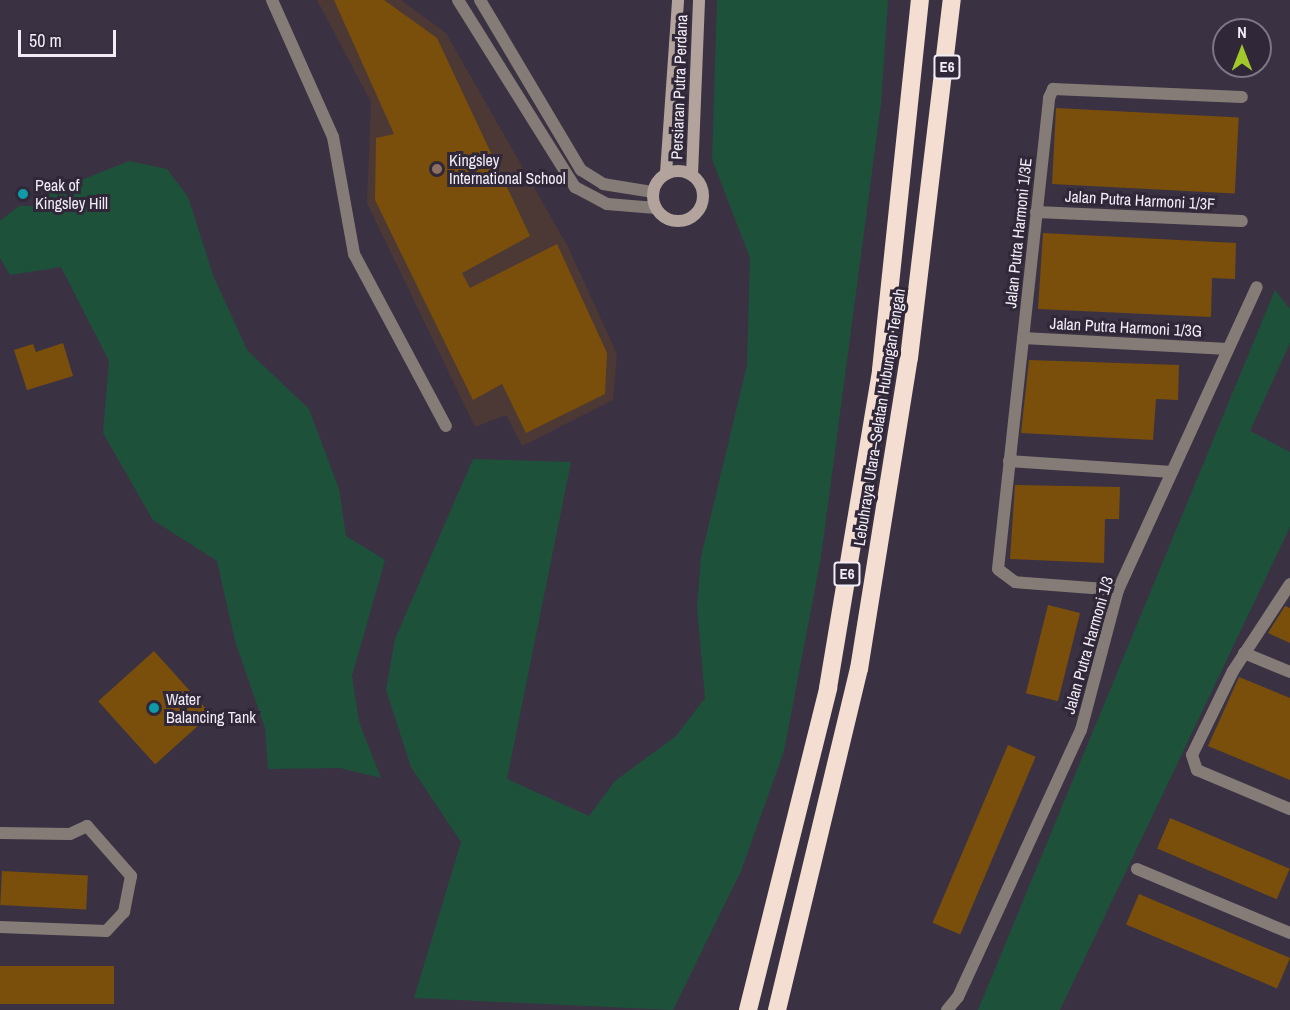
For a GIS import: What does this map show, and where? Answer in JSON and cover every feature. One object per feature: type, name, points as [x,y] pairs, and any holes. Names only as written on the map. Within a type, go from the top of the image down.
[{"type":"highway","name":"Lebuhraya Utara–Selatan Hubungan Tengah","points":[[748,1010],[828,688],[880,370],[908,131],[920,0]]},
{"type":"highway","name":"Lebuhraya Utara–Selatan Hubungan Tengah","points":[[777,1010],[860,669],[939,134],[952,0]]},
{"type":"main road","name":"Persiaran Putra Perdana","points":[[666,173],[678,0]]},
{"type":"main road","name":"Persiaran Putra Perdana","points":[[692,175],[699,0]]},
{"type":"main road","points":[[666,173],[692,175],[703,197],[697,213],[678,221],[656,208],[653,192],[666,173]]},
{"type":"street","points":[[272,0],[333,137],[354,254],[446,426]]},
{"type":"street","points":[[458,0],[575,187],[607,204],[656,208]]},
{"type":"street","points":[[480,0],[581,170],[603,184],[653,192]]},
{"type":"street","name":"Jalan Putra Harmoni 1/3E","points":[[1118,590],[1015,582],[998,569],[1036,212],[1053,89],[1242,97]]},
{"type":"street","name":"Jalan Putra Harmoni 1/3F","points":[[1036,212],[1242,221]]},
{"type":"street","name":"Jalan Putra Harmoni 1/3","points":[[947,1010],[958,997],[1081,730],[1118,590],[1257,287]]},
{"type":"street","name":"Jalan Putra Harmoni 1/3G","points":[[1023,338],[1228,349]]},
{"type":"street","points":[[1010,461],[1172,472]]},
{"type":"street","points":[[1290,584],[1244,653],[1192,755],[1197,770],[1290,809]]},
{"type":"street","points":[[1244,653],[1290,672]]},
{"type":"street","points":[[0,833],[70,834],[87,826],[131,876],[127,906],[116,924],[106,931],[79,933],[0,927]]},
{"type":"street","points":[[1137,869],[1290,933]]},
{"type":"shaded area","points":[[317,0],[401,0],[446,33],[568,247],[617,354],[613,400],[522,446],[506,415],[475,427],[367,203],[371,102]]},
{"type":"green space","points":[[717,0],[888,0],[881,104],[821,557],[784,751],[741,871],[673,1010],[414,998],[461,842],[411,767],[386,690],[395,639],[473,459],[571,462],[507,779],[589,816],[615,781],[676,736],[705,698],[697,608],[701,557],[747,365],[750,258],[712,159]]},
{"type":"green space","points":[[129,161],[167,169],[188,197],[213,275],[247,350],[309,409],[339,489],[346,536],[385,560],[352,676],[359,722],[381,778],[340,768],[268,769],[265,728],[235,641],[217,561],[153,520],[103,433],[109,361],[61,267],[10,275],[0,258],[0,221],[19,206],[34,206],[49,193]]},
{"type":"green space","points":[[1275,290],[1290,309],[1290,343],[1250,431],[1290,452],[1290,527],[1060,1010],[978,1010]]},
{"type":"building","points":[[334,0],[384,0],[437,38],[530,236],[462,273],[470,288],[557,244],[607,353],[605,394],[526,433],[502,384],[473,400],[375,200],[376,138],[394,134]]},
{"type":"building","points":[[1056,108],[1239,118],[1235,193],[1052,184]]},
{"type":"building","points":[[1043,233],[1236,243],[1235,279],[1212,278],[1211,317],[1038,309]]},
{"type":"building","points":[[63,343],[73,376],[27,390],[14,350],[33,344],[36,352]]},
{"type":"building","points":[[1029,360],[1179,365],[1178,400],[1156,399],[1153,440],[1021,433]]},
{"type":"building","points":[[1015,485],[1120,487],[1119,519],[1105,519],[1104,563],[1010,559]]},
{"type":"building","points":[[1048,605],[1080,613],[1058,701],[1026,693]]},
{"type":"building","points":[[1285,606],[1290,608],[1290,643],[1268,633]]},
{"type":"building","name":"Water Balancing Tank","points":[[154,651],[211,714],[155,764],[98,701]]},
{"type":"building","points":[[1239,677],[1290,698],[1290,780],[1208,746]]},
{"type":"building","points":[[1008,745],[1036,757],[960,934],[933,923]]},
{"type":"building","points":[[1170,818],[1290,869],[1277,899],[1157,848]]},
{"type":"building","points":[[2,871],[88,876],[86,909],[0,905]]},
{"type":"building","points":[[1139,894],[1290,958],[1277,988],[1126,924]]},
{"type":"building","points":[[0,966],[114,966],[114,1004],[0,1004]]},
{"type":"place","name":"Kingsley International School","points":[[437,169]]},
{"type":"place","name":"Peak of Kingsley Hill","points":[[23,194]]},
{"type":"place","name":"Water Balancing Tank","points":[[154,708]]}]
